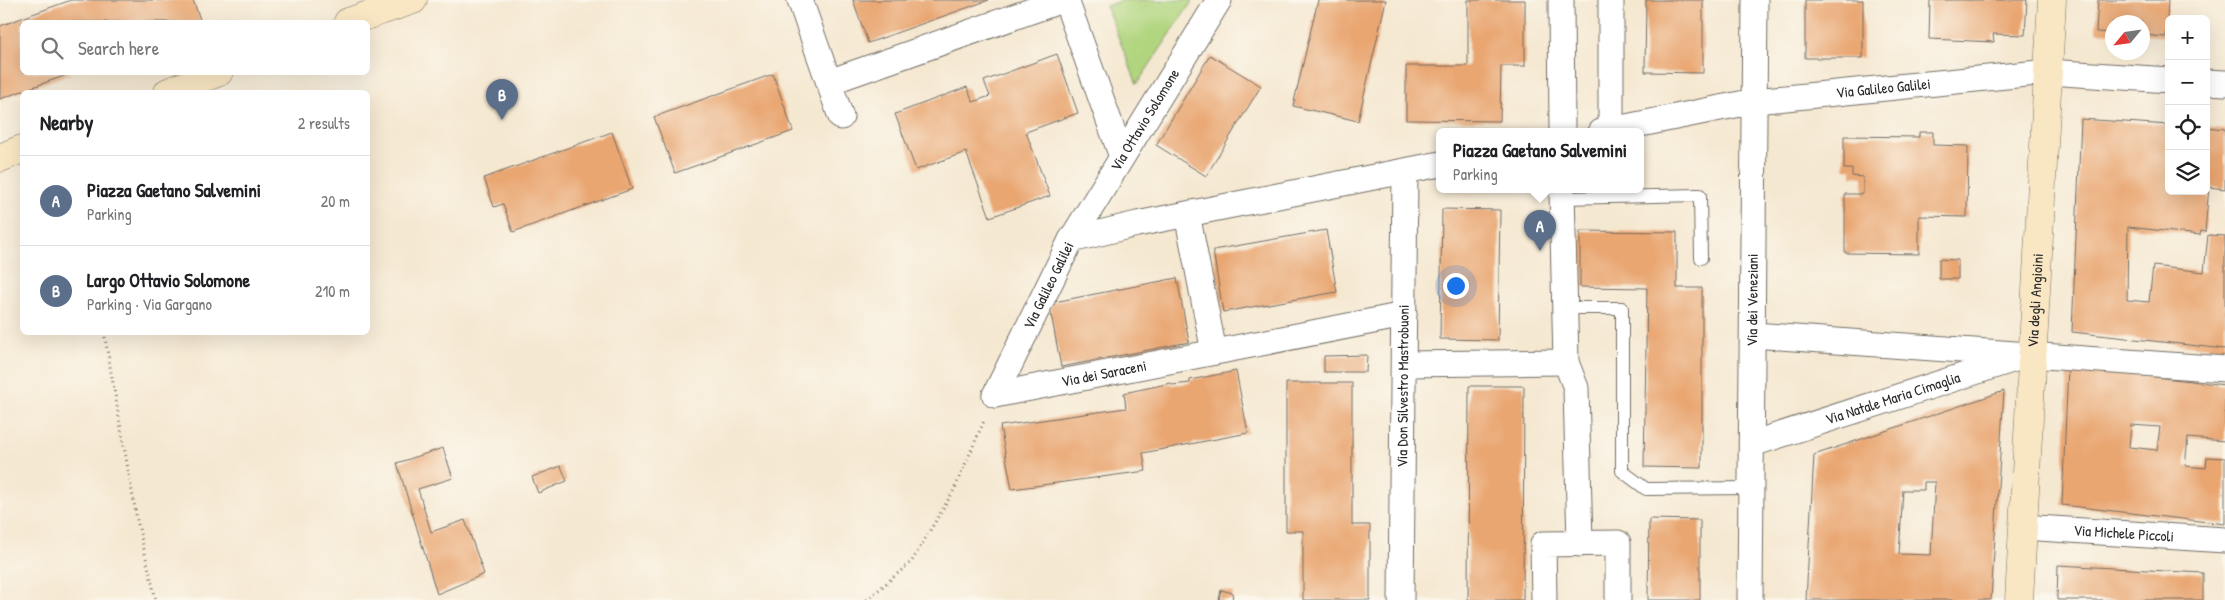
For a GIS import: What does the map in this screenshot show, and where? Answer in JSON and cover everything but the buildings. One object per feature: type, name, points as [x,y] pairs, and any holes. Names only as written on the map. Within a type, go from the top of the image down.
[{"type":"street","points":[[354,20],[413,0]]},
{"type":"street","points":[[800,0],[841,117]]},
{"type":"street","points":[[829,82],[1062,0]]},
{"type":"street","points":[[1066,0],[1122,157]]},
{"type":"street","name":"Via Ottavio Solomone","points":[[1071,240],[1219,0]]},
{"type":"street","points":[[1561,0],[1562,128]]},
{"type":"street","points":[[1606,128],[1611,0]]},
{"type":"street","name":"Via dei Veneziani","points":[[1750,600],[1755,0]]},
{"type":"street","name":"Via degli Angioini","points":[[2019,600],[2052,0]]},
{"type":"street","name":"Via Galileo Galilei","points":[[1621,128],[1754,101],[2048,72],[2165,80]]},
{"type":"street","points":[[173,90],[211,75]]},
{"type":"street","points":[[2210,82],[2225,84]]},
{"type":"street","points":[[0,158],[20,150]]},
{"type":"street","name":"Via Galileo Galilei","points":[[995,395],[1071,240],[1187,214],[1436,165]]},
{"type":"street","name":"Via Don Silvestro Mastrobuoni","points":[[1401,600],[1405,172]]},
{"type":"street","points":[[1562,194],[1566,362],[1576,388],[1580,544]]},
{"type":"street","points":[[1187,214],[1214,352]]},
{"type":"street","name":"Via dei Saraceni","points":[[995,395],[1404,315]]},
{"type":"street","name":"Via Natale Maria Cimaglia","points":[[1752,336],[2225,368]]},
{"type":"street","name":"Via Natale Maria Cimaglia","points":[[1752,444],[2032,354]]},
{"type":"street","points":[[1404,364],[1566,362]]},
{"type":"street","name":"Via Michele Piccoli","points":[[2023,527],[2225,540]]},
{"type":"street","points":[[1544,600],[1543,544],[1618,544],[1618,600]]},
{"type":"lane","points":[[1562,194],[1700,195],[1701,258]]},
{"type":"lane","points":[[1565,308],[1622,308],[1622,471],[1646,489],[1751,488]]},
{"type":"path","points":[[105,335],[137,520],[156,600]]},
{"type":"path","points":[[867,600],[912,561],[954,490],[995,395]]},
{"type":"green space","points":[[1123,0],[1193,0],[1137,84],[1106,6]]},
{"type":"place","name":"Largo Ottavio Solomone","points":[[502,120]]},
{"type":"place","name":"Piazza Gaetano Salvemini","points":[[1540,251]]}]
